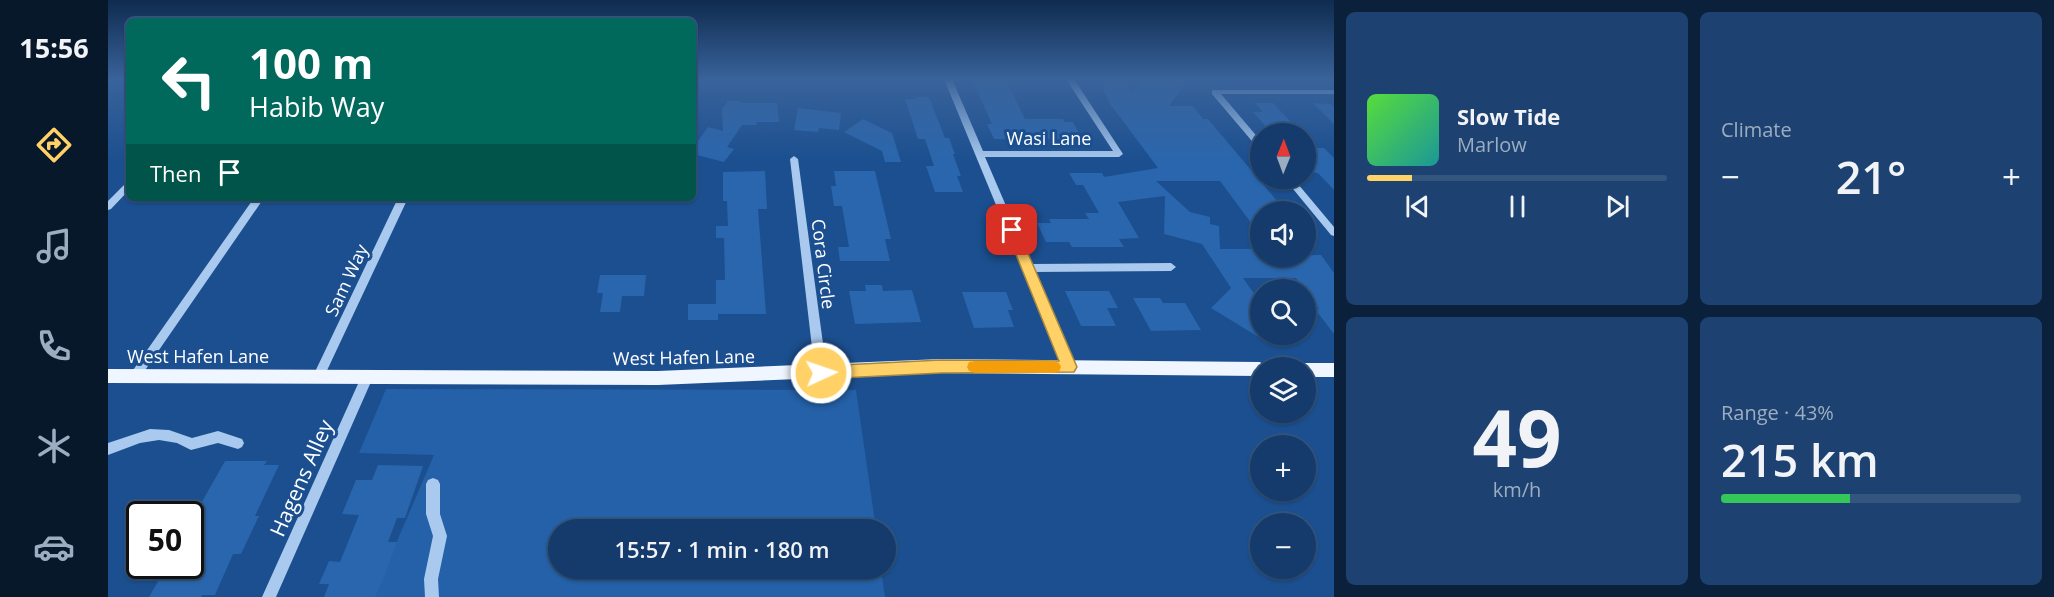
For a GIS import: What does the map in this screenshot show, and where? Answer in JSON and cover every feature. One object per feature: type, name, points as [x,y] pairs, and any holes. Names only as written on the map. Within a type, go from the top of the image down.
[{"type":"main road","name":"West Hafen Lane","points":[[108,376],[368,375],[472,378],[658,378],[821,373],[941,366],[1250,369]]},
{"type":"main road","points":[[1316,370],[1334,370]]},
{"type":"street","points":[[960,107],[1069,367]]},
{"type":"street","name":"Wasi Lane","points":[[980,154],[1119,154],[1088,107]]},
{"type":"street","points":[[1228,107],[1250,133]]},
{"type":"street","name":"Cora Circle","points":[[794,159],[821,373]]},
{"type":"street","points":[[108,207],[126,188]]},
{"type":"street","points":[[1297,189],[1334,233]]},
{"type":"street","points":[[135,376],[257,201]]},
{"type":"street","name":"Sam Way","points":[[319,376],[402,201]]},
{"type":"street","points":[[1028,268],[1171,267]]},
{"type":"street","name":"Hagens Alley","points":[[269,597],[368,375]]},
{"type":"street","points":[[108,449],[148,433],[178,436],[191,444],[218,436],[238,443]]},
{"type":"street","points":[[432,597],[431,579],[440,536],[433,514],[433,484]]},
{"type":"shaded area","points":[[386,389],[856,390],[875,519],[548,519],[548,579],[882,579],[885,597],[373,597],[434,455],[359,453]]},
{"type":"building","points":[[724,107],[777,107],[779,122],[756,122],[757,125],[742,125],[727,147],[734,149],[724,162],[696,155],[696,144],[708,127],[723,131]]},
{"type":"building","points":[[908,107],[933,107],[945,138],[949,138],[955,154],[953,154],[961,176],[957,176],[963,192],[935,192],[926,166],[934,166],[925,139],[918,139]]},
{"type":"building","points":[[984,107],[1019,107],[1025,119],[1063,119],[1065,122],[1073,122],[1082,139],[994,139],[987,124],[992,124]]},
{"type":"building","points":[[1112,107],[1194,107],[1203,119],[1208,119],[1250,169],[1250,189],[1267,189],[1277,201],[1250,201],[1250,222],[1220,181],[1156,181],[1190,212],[1210,217],[1210,224],[1219,226],[1220,249],[1250,249],[1250,267],[1316,267],[1316,255],[1321,255],[1334,273],[1334,334],[1316,310],[1319,309],[1316,305],[1316,279],[1243,278],[1250,288],[1250,332],[1211,308],[1231,288],[1202,244],[1164,234],[1165,196],[1118,202],[1139,238],[1119,239],[1124,247],[1072,247],[1069,242],[1046,242],[1037,223],[1051,223],[1049,219],[1089,219],[1085,213],[1099,213],[1083,185],[1076,185],[1069,173],[1102,173],[1104,177],[1158,168]]},
{"type":"building","points":[[1258,107],[1277,107],[1292,123],[1263,123],[1253,112],[1263,112]]},
{"type":"building","points":[[1317,107],[1334,107],[1334,124]]},
{"type":"building","points":[[798,108],[841,113],[839,130],[819,128],[818,132],[794,130]]},
{"type":"building","points":[[863,119],[892,133],[901,162],[885,162],[882,151],[844,132]]},
{"type":"building","points":[[1316,147],[1324,148],[1334,158],[1334,190],[1316,173]]},
{"type":"building","points":[[765,171],[767,209],[758,209],[766,314],[718,314],[718,320],[688,320],[688,304],[716,304],[716,280],[725,280],[724,238],[716,238],[716,226],[728,226],[727,201],[723,201],[723,172]]},
{"type":"building","points":[[834,171],[875,171],[891,239],[885,239],[890,261],[840,261],[838,247],[849,247],[842,206],[834,206],[831,186],[836,186]]},
{"type":"building","points":[[600,275],[646,275],[644,296],[622,296],[620,312],[600,312],[603,293],[597,293]]},
{"type":"building","points":[[865,285],[882,285],[883,291],[912,290],[921,322],[855,324],[849,291],[866,291]]},
{"type":"building","points":[[1065,291],[1109,291],[1118,308],[1107,308],[1116,326],[1081,326]]},
{"type":"building","points":[[962,292],[1006,292],[1013,310],[1008,310],[1014,327],[974,328]]},
{"type":"building","points":[[1133,298],[1160,298],[1163,303],[1185,303],[1201,330],[1151,331]]},
{"type":"building","points":[[225,461],[267,461],[264,465],[279,465],[255,516],[259,516],[241,554],[233,554],[215,595],[149,597],[159,579],[204,579],[202,501]]},
{"type":"building","points":[[378,465],[423,466],[405,518],[397,518],[388,542],[397,542],[385,575],[375,597],[324,597],[329,584],[319,584],[329,561],[340,562],[359,515],[342,514],[356,480],[372,480]]},
{"type":"slow traffic","points":[[975,367],[1054,367]]},
{"type":"route","points":[[821,373],[941,366],[1069,367],[1012,230]]}]
